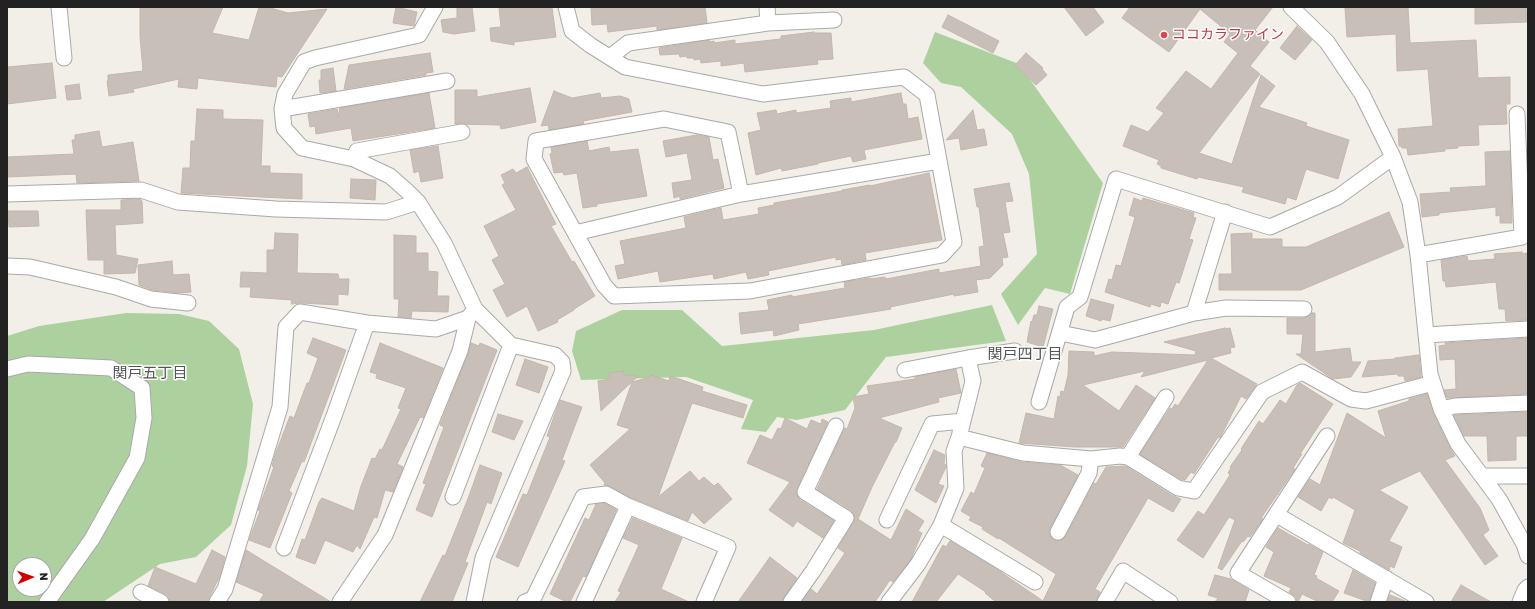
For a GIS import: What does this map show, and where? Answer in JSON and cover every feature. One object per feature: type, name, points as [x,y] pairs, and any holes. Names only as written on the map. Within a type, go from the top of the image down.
[{"type":"street","points":[[59,7],[64,58]]},
{"type":"street","points":[[435,7],[419,35],[315,58],[304,62],[285,94],[282,109],[284,128],[302,148],[354,159],[390,176],[418,202],[444,243],[472,314],[511,345],[555,355],[562,362],[562,371],[483,558],[474,602]]},
{"type":"street","points":[[566,7],[572,31],[590,45],[625,67],[763,94],[904,77],[927,95],[954,242],[942,254],[750,291],[614,296],[604,285],[534,159],[536,141],[664,119],[728,132],[741,194]]},
{"type":"street","points":[[767,7],[768,23]]},
{"type":"street","points":[[1291,7],[1327,42],[1332,49],[1362,94],[1393,157],[1410,202],[1418,255],[1430,374],[1441,409],[1458,444],[1499,499],[1524,544],[1528,556]]},
{"type":"street","points":[[610,57],[628,43],[768,23],[834,20]]},
{"type":"street","points":[[282,109],[447,81]]},
{"type":"street","points":[[1418,255],[1525,236],[1517,114]]},
{"type":"street","points":[[354,159],[357,151],[462,132]]},
{"type":"street","points":[[1039,402],[1067,307],[1080,297],[1116,179],[1270,227],[1338,197],[1393,157]]},
{"type":"street","points":[[576,233],[741,194],[939,160]]},
{"type":"street","points":[[7,194],[141,190],[178,202],[276,209],[386,212],[418,202]]},
{"type":"street","points":[[1194,313],[1225,212]]},
{"type":"street","points":[[7,266],[30,267],[116,287],[151,299],[188,303]]},
{"type":"street","points":[[1060,333],[1096,340],[1194,313],[1226,308],[1304,309]]},
{"type":"street","points":[[217,602],[224,589],[280,407],[286,327],[300,312],[367,324],[436,329],[472,314]]},
{"type":"street","points":[[340,602],[385,535],[460,351],[472,314]]},
{"type":"street","points":[[284,548],[367,324]]},
{"type":"street","points":[[1426,335],[1528,329]]},
{"type":"street","points":[[453,497],[511,345]]},
{"type":"street","points":[[905,370],[1015,351]]},
{"type":"street","points":[[889,602],[918,564],[942,525],[956,488],[954,450],[959,437],[973,381],[968,358]]},
{"type":"street","points":[[7,369],[28,364],[111,368],[142,388],[144,418],[137,458],[92,539],[47,602]]},
{"type":"street","points":[[959,437],[1023,453],[1092,459],[1120,456],[1128,457],[1178,488],[1194,491],[1262,392],[1302,372],[1351,399],[1366,401],[1433,384]]},
{"type":"street","points":[[1128,457],[1166,397]]},
{"type":"street","points":[[1441,409],[1455,406],[1528,403]]},
{"type":"street","points":[[887,520],[932,424],[963,422]]},
{"type":"street","points":[[791,602],[813,571],[846,518],[805,492],[836,426]]},
{"type":"street","points":[[1288,602],[1238,574],[1327,436]]},
{"type":"street","points":[[1058,532],[1089,473],[1092,459]]},
{"type":"street","points":[[1482,476],[1528,476]]},
{"type":"street","points":[[533,601],[583,497],[606,494],[628,506],[728,548],[704,602]]},
{"type":"street","points":[[584,602],[628,506]]},
{"type":"street","points":[[1277,515],[1426,602]]},
{"type":"street","points":[[942,525],[1035,582]]},
{"type":"street","points":[[1105,602],[1123,571],[1170,602]]},
{"type":"street","points":[[1378,602],[1386,578]]},
{"type":"street","points":[[1520,602],[1525,590],[1528,587]]},
{"type":"street","points":[[141,592],[161,602]]},
{"type":"green space","points":[[935,32],[1019,64],[1103,183],[1070,294],[1045,288],[1018,325],[1001,294],[1037,254],[1029,174],[1012,134],[961,87],[941,83],[923,63]]},
{"type":"green space","points":[[992,305],[1006,341],[886,357],[845,410],[797,420],[777,417],[766,432],[741,429],[753,400],[686,377],[581,380],[572,351],[576,331],[622,310],[682,310],[722,346],[874,330]]},
{"type":"green space","points":[[126,313],[179,314],[209,321],[239,349],[253,404],[247,466],[231,525],[196,557],[160,564],[103,602],[7,602],[7,336],[39,326]]},
{"type":"building","points":[[223,7],[212,33],[249,40],[259,7],[267,7],[288,13],[327,9],[282,77],[277,76],[276,87],[198,78],[197,89],[178,87],[179,79],[133,89],[134,92],[109,96],[107,81],[108,75],[143,71],[140,36],[140,8]]},
{"type":"building","points":[[396,7],[417,12],[414,26],[393,23]]},
{"type":"building","points":[[457,7],[472,7],[475,31],[454,34],[443,32],[441,20],[457,18]]},
{"type":"building","points":[[552,7],[556,37],[514,42],[514,45],[491,41],[490,28],[501,27],[499,8]]},
{"type":"building","points":[[591,7],[705,7],[707,23],[657,30],[657,26],[608,32],[607,24],[592,25]]},
{"type":"building","points":[[1064,7],[1093,7],[1104,22],[1086,36]]},
{"type":"building","points":[[1130,7],[1273,7],[1255,30],[1269,42],[1250,66],[1260,74],[1199,153],[1232,164],[1261,75],[1275,86],[1259,107],[1307,123],[1306,126],[1349,140],[1338,179],[1306,169],[1296,200],[1287,197],[1285,204],[1242,192],[1244,187],[1198,177],[1197,179],[1161,168],[1161,166],[1157,164],[1159,160],[1123,146],[1131,125],[1148,132],[1164,113],[1156,108],[1186,71],[1211,89],[1238,53],[1224,42],[1230,34],[1200,9],[1169,52],[1122,18]]},
{"type":"building","points":[[1408,7],[1410,43],[1476,40],[1478,78],[1510,77],[1510,104],[1506,104],[1507,124],[1478,125],[1479,145],[1458,146],[1458,148],[1445,149],[1445,151],[1408,155],[1407,148],[1402,148],[1399,146],[1398,129],[1433,126],[1428,69],[1397,71],[1396,34],[1347,37],[1345,8]]},
{"type":"building","points":[[1475,7],[1526,7],[1527,22],[1475,24]]},
{"type":"building","points":[[948,15],[999,41],[993,53],[942,27]]},
{"type":"building","points":[[1297,26],[1312,40],[1295,60],[1280,48]]},
{"type":"building","points":[[814,32],[831,33],[833,59],[817,60],[818,64],[745,72],[744,63],[721,66],[721,61],[701,63],[700,59],[694,60],[694,58],[687,58],[687,56],[680,57],[679,54],[660,55],[659,48],[709,40],[710,42],[714,41],[714,43],[735,40],[735,44],[781,39],[781,36]]},
{"type":"building","points":[[430,53],[433,72],[426,73],[426,75],[344,89],[349,65]]},
{"type":"building","points":[[1026,53],[1043,68],[1042,69],[1047,75],[1036,85],[1015,65]]},
{"type":"building","points":[[52,63],[56,98],[7,104],[7,67]]},
{"type":"building","points":[[333,68],[336,91],[320,93],[319,80],[321,80],[321,70]]},
{"type":"building","points":[[79,84],[81,99],[67,100],[65,86]]},
{"type":"building","points":[[530,88],[536,122],[501,129],[500,125],[455,124],[455,90],[477,90],[477,97]]},
{"type":"building","points":[[554,91],[572,98],[600,93],[601,98],[620,96],[629,99],[632,112],[583,121],[584,124],[549,130],[548,125],[541,126]]},
{"type":"building","points":[[429,93],[435,128],[353,141],[351,128],[316,134],[315,126],[310,127],[308,114],[337,109],[338,117],[340,108]]},
{"type":"building","points":[[901,93],[903,104],[906,104],[908,119],[918,117],[922,139],[864,150],[866,159],[853,162],[851,156],[782,171],[781,168],[756,175],[748,133],[761,130],[757,113],[776,110],[777,114],[796,110],[796,113],[831,108],[830,101],[851,98],[851,102]]},
{"type":"building","points":[[197,109],[223,110],[223,119],[263,120],[261,166],[270,166],[270,173],[302,174],[302,199],[181,193],[183,168],[190,168],[191,141],[195,141]]},
{"type":"building","points":[[973,110],[977,130],[984,129],[987,145],[961,150],[959,138],[946,140]]},
{"type":"building","points":[[99,131],[102,147],[133,142],[139,181],[77,183],[76,174],[7,177],[7,157],[74,154],[72,140],[75,140],[75,135]]},
{"type":"building","points":[[697,135],[709,137],[713,160],[718,159],[724,188],[680,199],[680,196],[674,198],[672,183],[692,180],[687,153],[666,157],[663,141]]},
{"type":"building","points":[[587,141],[589,151],[609,147],[610,152],[638,149],[647,196],[597,204],[597,206],[583,208],[577,173],[564,175],[563,172],[554,173],[550,154],[552,153],[551,147]]},
{"type":"building","points":[[438,146],[443,178],[421,182],[419,171],[414,173],[410,150]]},
{"type":"building","points":[[1510,151],[1512,223],[1500,223],[1500,215],[1496,216],[1496,207],[1439,213],[1439,215],[1422,217],[1420,194],[1451,192],[1450,188],[1486,186],[1485,152]]},
{"type":"building","points":[[527,167],[556,224],[551,226],[572,262],[574,261],[595,296],[557,320],[558,322],[538,331],[527,306],[507,317],[493,290],[505,284],[492,260],[499,256],[484,226],[516,210],[502,185],[505,183],[501,175],[513,169],[516,173]]},
{"type":"building","points":[[929,173],[942,240],[865,253],[866,260],[842,265],[841,259],[836,260],[836,257],[768,271],[769,275],[748,279],[746,272],[714,279],[713,274],[660,282],[658,271],[618,279],[615,266],[625,264],[620,241],[686,228],[684,217],[721,208],[723,220],[759,214],[758,208],[774,205],[774,203],[870,186]]},
{"type":"building","points":[[351,179],[376,180],[375,200],[350,198]]},
{"type":"building","points":[[1009,183],[1013,201],[1005,202],[1010,232],[1003,233],[1008,257],[1002,258],[1003,265],[990,278],[976,280],[978,292],[954,296],[954,294],[890,307],[891,309],[798,324],[799,330],[774,336],[773,330],[741,334],[739,313],[769,310],[767,300],[845,288],[844,282],[870,278],[885,277],[886,279],[939,269],[939,273],[981,266],[979,247],[984,246],[979,207],[977,207],[974,189]]},
{"type":"building","points":[[1134,198],[1142,201],[1143,198],[1194,213],[1193,217],[1196,218],[1189,239],[1193,240],[1179,283],[1176,282],[1168,304],[1161,302],[1160,307],[1151,304],[1150,307],[1105,292],[1109,279],[1112,280],[1116,265],[1121,266],[1135,217],[1129,215]]},
{"type":"building","points":[[140,199],[142,201],[143,223],[115,225],[116,255],[138,259],[135,273],[104,274],[104,260],[88,260],[86,210],[121,210],[121,200]]},
{"type":"building","points":[[8,211],[38,211],[39,226],[9,227]]},
{"type":"building","points":[[1389,212],[1404,247],[1301,290],[1219,290],[1219,274],[1232,274],[1231,234],[1252,233],[1252,239],[1282,239],[1282,247],[1306,247]]},
{"type":"building","points":[[275,233],[298,234],[297,273],[338,274],[339,279],[349,279],[348,295],[338,294],[338,305],[301,303],[291,304],[292,300],[250,297],[251,287],[240,287],[241,272],[267,273],[267,250],[274,250]]},
{"type":"building","points":[[394,235],[416,236],[416,253],[428,253],[428,271],[438,272],[437,296],[449,296],[448,312],[412,311],[411,318],[398,317],[399,299],[394,299]]},
{"type":"building","points":[[1522,252],[1522,254],[1527,253],[1528,320],[1506,321],[1505,309],[1499,309],[1496,282],[1446,287],[1445,281],[1443,281],[1441,260],[1467,256],[1468,261],[1495,259],[1494,254]]},
{"type":"building","points":[[172,261],[173,275],[189,274],[191,292],[178,293],[153,290],[139,285],[138,265]]},
{"type":"building","points":[[1091,299],[1114,305],[1110,321],[1102,319],[1101,321],[1086,316]]},
{"type":"building","points":[[1039,306],[1053,309],[1043,347],[1027,342],[1031,321],[1032,322],[1034,315],[1037,315]]},
{"type":"building","points":[[1312,313],[1315,313],[1315,352],[1350,348],[1352,362],[1361,362],[1351,377],[1333,379],[1296,354],[1301,354],[1303,334],[1287,334],[1287,318],[1305,318]]},
{"type":"building","points":[[1230,328],[1235,347],[1230,348],[1231,353],[1211,358],[1257,384],[1246,399],[1241,396],[1220,438],[1218,437],[1194,474],[1191,472],[1185,480],[1140,454],[1170,408],[1172,409],[1175,404],[1178,406],[1208,360],[1141,377],[1145,371],[1083,385],[1119,411],[1136,385],[1155,398],[1123,447],[1075,447],[1019,443],[1026,413],[1054,419],[1058,396],[1060,397],[1061,391],[1064,392],[1068,375],[1069,351],[1094,352],[1094,356],[1112,352],[1195,355],[1196,351],[1164,342]]},
{"type":"building","points":[[313,338],[346,350],[304,462],[302,461],[289,491],[292,493],[270,548],[249,540],[260,511],[258,510],[274,467],[272,466],[275,455],[290,416],[294,418],[318,358],[307,353]]},
{"type":"building","points":[[1528,338],[1528,394],[1447,398],[1444,390],[1456,389],[1455,359],[1440,360],[1439,346],[1446,345],[1445,343]]},
{"type":"building","points":[[380,343],[443,368],[423,418],[420,417],[397,464],[403,467],[393,492],[385,490],[377,518],[374,517],[360,549],[357,545],[353,552],[325,540],[315,564],[296,557],[302,539],[305,540],[319,502],[322,498],[354,511],[361,486],[372,458],[375,459],[380,449],[382,450],[401,409],[398,408],[406,388],[376,378],[377,374],[370,372]]},
{"type":"building","points":[[471,343],[479,346],[480,343],[497,350],[432,517],[416,510],[426,484],[423,483],[444,427],[440,425]]},
{"type":"building","points":[[1419,355],[1421,377],[1405,381],[1404,376],[1398,376],[1398,374],[1362,377],[1368,361]]},
{"type":"building","points":[[525,359],[548,367],[539,393],[516,385]]},
{"type":"building","points":[[956,369],[961,393],[938,398],[939,402],[879,418],[902,428],[872,487],[858,519],[891,540],[906,509],[924,521],[918,531],[922,533],[911,559],[893,582],[890,580],[875,602],[802,602],[811,589],[817,594],[845,553],[838,548],[855,519],[851,510],[817,489],[844,428],[847,429],[855,408],[853,397],[869,394],[867,386],[915,379],[915,377]]},
{"type":"building","points":[[623,371],[624,375],[638,376],[601,411],[598,381],[610,379],[609,373]]},
{"type":"building","points":[[651,375],[669,381],[670,376],[703,387],[702,391],[747,405],[743,418],[692,403],[658,497],[690,471],[699,481],[704,477],[714,486],[718,483],[732,499],[704,524],[692,512],[688,521],[632,498],[610,486],[604,485],[605,483],[590,465],[630,429],[617,425],[632,382],[650,377]]},
{"type":"building","points":[[1300,383],[1333,404],[1300,454],[1302,454],[1293,468],[1295,469],[1261,518],[1263,519],[1250,537],[1248,536],[1243,542],[1242,541],[1222,570],[1218,568],[1235,520],[1229,517],[1203,558],[1177,540],[1198,511],[1204,515],[1230,475],[1228,473],[1231,468],[1230,467],[1259,421],[1263,424],[1280,400],[1286,404],[1297,385]]},
{"type":"building","points":[[1427,394],[1433,413],[1455,456],[1445,460],[1480,508],[1489,530],[1483,535],[1498,556],[1485,565],[1420,471],[1379,490],[1408,507],[1389,541],[1402,547],[1394,568],[1390,566],[1389,570],[1360,553],[1360,551],[1343,543],[1355,510],[1333,497],[1332,499],[1329,497],[1321,511],[1298,497],[1310,479],[1320,485],[1347,413],[1386,438],[1378,411]]},
{"type":"building","points":[[560,400],[582,407],[562,460],[565,461],[518,567],[496,557],[523,494],[527,495],[550,437],[547,436]]},
{"type":"building","points":[[1528,412],[1528,436],[1516,436],[1516,460],[1488,461],[1487,436],[1464,436],[1454,415]]},
{"type":"building","points":[[498,414],[523,421],[514,440],[492,432]]},
{"type":"building","points":[[785,418],[807,429],[811,420],[821,424],[822,419],[828,422],[796,492],[800,500],[834,521],[823,538],[797,521],[793,527],[769,510],[790,482],[747,463],[760,435],[772,440],[778,428],[781,429]]},
{"type":"building","points":[[934,450],[945,455],[944,464],[946,465],[938,484],[944,486],[936,503],[915,490]]},
{"type":"building","points":[[987,453],[1021,462],[1060,465],[1078,475],[1050,528],[1050,536],[1054,540],[1062,540],[1066,536],[1094,483],[1096,484],[1106,467],[1125,466],[1173,496],[1181,499],[1173,512],[1148,498],[1095,589],[1100,592],[1096,602],[996,602],[985,593],[986,592],[958,574],[936,602],[912,602],[943,545],[946,547],[950,541],[995,568],[1043,601],[1056,574],[982,529],[983,527],[969,520],[971,517],[961,511],[971,492],[974,494],[985,468],[981,466]]},
{"type":"building","points":[[480,465],[502,473],[491,504],[487,502],[465,562],[468,563],[452,602],[420,602],[443,555],[445,556]]},
{"type":"building","points":[[604,503],[616,510],[586,577],[583,576],[570,602],[550,594],[585,518],[589,520],[596,504]]},
{"type":"building","points":[[633,518],[682,538],[661,589],[689,602],[615,602],[621,592],[618,591],[639,545],[623,538]]},
{"type":"building","points":[[1278,528],[1323,552],[1314,575],[1317,576],[1316,578],[1339,591],[1332,602],[1319,602],[1302,594],[1297,602],[1296,597],[1289,592],[1291,588],[1264,576],[1274,552],[1266,547]]},
{"type":"building","points":[[212,550],[225,557],[220,576],[207,602],[170,602],[169,597],[165,594],[148,586],[155,567],[196,584]]},
{"type":"building","points":[[246,550],[331,602],[259,602],[264,594],[236,582]]},
{"type":"building","points":[[770,557],[797,578],[782,602],[738,602]]},
{"type":"building","points":[[1353,570],[1375,583],[1369,602],[1344,593]]},
{"type":"building","points":[[1215,575],[1231,579],[1249,590],[1245,602],[1215,602],[1218,598],[1208,595]]},
{"type":"building","points":[[1461,585],[1491,602],[1451,602]]},
{"type":"building","points":[[1390,595],[1405,601],[1405,602],[1387,602]]},
{"type":"place","name":"ココカラファイン","points":[[1164,35]]},
{"type":"district","name":"関戸四丁目","points":[[1025,355]]},
{"type":"district","name":"関戸五丁目","points":[[150,374]]}]
